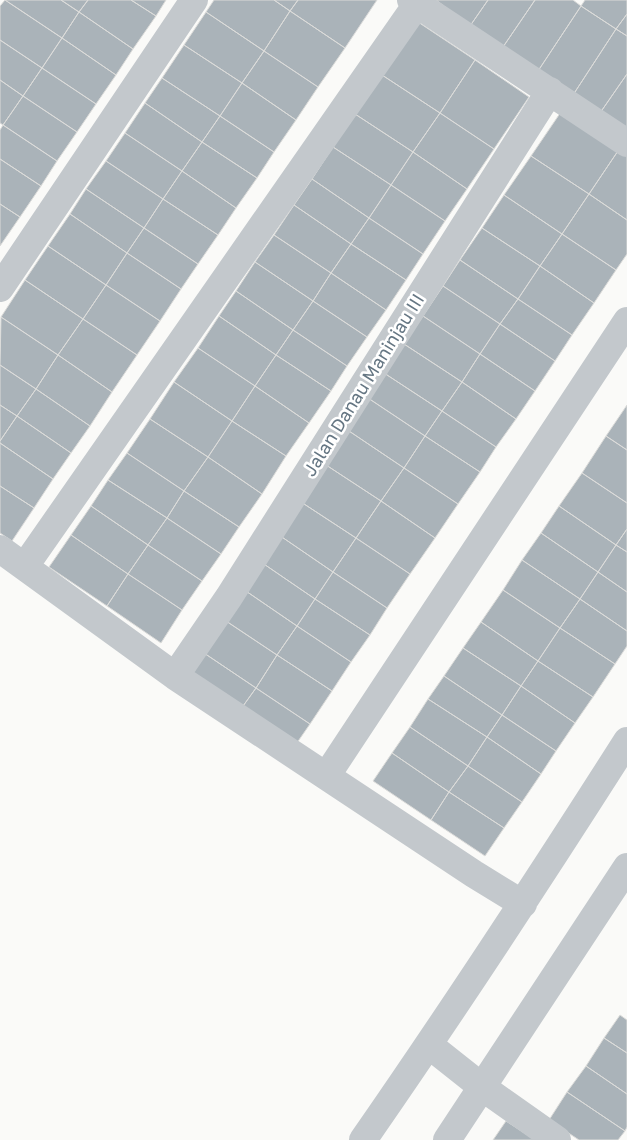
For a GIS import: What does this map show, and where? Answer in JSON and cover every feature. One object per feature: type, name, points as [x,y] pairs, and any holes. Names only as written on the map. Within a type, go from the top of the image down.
[{"type":"street","points":[[0,288],[194,0]]},
{"type":"street","points":[[26,566],[414,2],[627,143]]},
{"type":"street","name":"Jalan Danau Maninjau III","points":[[175,676],[229,597],[550,91]]},
{"type":"street","points":[[327,775],[627,321]]},
{"type":"street","points":[[0,548],[175,676],[523,904]]},
{"type":"street","points":[[363,1140],[523,904],[627,741]]},
{"type":"street","points":[[446,1140],[627,868]]},
{"type":"street","points":[[429,1045],[482,1087],[557,1140]]},
{"type":"building","points":[[5,0],[61,0],[79,12],[62,38]]},
{"type":"building","points":[[5,0],[62,38],[42,68],[0,40],[0,6]]},
{"type":"building","points":[[61,0],[88,0],[79,12]]},
{"type":"building","points":[[88,0],[131,0],[156,16],[133,49],[79,12]]},
{"type":"building","points":[[131,0],[166,0],[156,16]]},
{"type":"building","points":[[214,0],[274,0],[290,11],[264,51],[206,12]]},
{"type":"building","points":[[274,0],[298,0],[290,11]]},
{"type":"building","points":[[298,0],[377,0],[345,48],[290,11]]},
{"type":"building","points":[[436,0],[488,0],[470,26]]},
{"type":"building","points":[[488,0],[535,0],[503,47],[470,26]]},
{"type":"building","points":[[535,0],[573,0],[581,6],[538,71],[503,47]]},
{"type":"building","points":[[585,0],[627,0],[627,14],[616,29],[581,6]]},
{"type":"building","points":[[581,6],[616,29],[573,95],[538,71]]},
{"type":"building","points":[[290,11],[345,48],[318,87],[264,51]]},
{"type":"building","points":[[79,12],[133,49],[116,75],[62,38]]},
{"type":"building","points":[[206,12],[264,51],[242,83],[184,45]]},
{"type":"building","points":[[627,14],[627,36],[616,29]]},
{"type":"building","points":[[418,22],[475,60],[440,113],[382,75]]},
{"type":"building","points":[[616,29],[627,36],[627,74],[600,113],[573,95]]},
{"type":"building","points":[[62,38],[116,75],[96,104],[42,68]]},
{"type":"building","points":[[0,40],[42,68],[23,96],[0,80]]},
{"type":"building","points":[[184,45],[242,83],[220,116],[162,78]]},
{"type":"building","points":[[264,51],[318,87],[296,120],[242,83]]},
{"type":"building","points":[[475,60],[529,97],[494,149],[440,113]]},
{"type":"building","points":[[42,68],[96,104],[77,132],[23,96]]},
{"type":"building","points":[[627,74],[627,131],[600,113]]},
{"type":"building","points":[[382,75],[440,113],[413,152],[355,114]]},
{"type":"building","points":[[162,78],[220,116],[202,142],[145,103]]},
{"type":"building","points":[[0,80],[23,96],[3,125],[0,123]]},
{"type":"building","points":[[242,83],[296,120],[274,152],[220,116]]},
{"type":"building","points":[[23,96],[77,132],[57,161],[3,125]]},
{"type":"building","points":[[145,103],[202,142],[182,171],[125,133]]},
{"type":"building","points":[[567,103],[624,142],[589,194],[531,156]]},
{"type":"building","points":[[440,113],[494,149],[467,189],[413,152]]},
{"type":"building","points":[[355,114],[413,152],[391,185],[333,147]]},
{"type":"building","points":[[220,116],[274,152],[257,178],[202,142]]},
{"type":"building","points":[[3,125],[57,161],[41,186],[0,159],[0,130]]},
{"type":"building","points":[[125,133],[182,171],[163,199],[106,161]]},
{"type":"building","points":[[202,142],[257,178],[236,208],[182,171]]},
{"type":"building","points":[[624,142],[627,144],[627,220],[589,194]]},
{"type":"building","points":[[333,147],[391,185],[369,218],[312,179]]},
{"type":"building","points":[[413,152],[467,189],[445,221],[391,185]]},
{"type":"building","points":[[531,156],[589,194],[562,234],[504,195]]},
{"type":"building","points":[[0,159],[41,186],[20,217],[0,204]]},
{"type":"building","points":[[106,161],[163,199],[144,228],[86,189]]},
{"type":"building","points":[[182,171],[236,208],[218,235],[163,199]]},
{"type":"building","points":[[312,179],[369,218],[351,244],[294,205]]},
{"type":"building","points":[[391,185],[445,221],[423,254],[369,218]]},
{"type":"building","points":[[86,189],[144,228],[127,253],[70,214]]},
{"type":"building","points":[[589,194],[627,220],[627,254],[616,270],[562,234]]},
{"type":"building","points":[[504,195],[562,234],[540,266],[482,228]]},
{"type":"building","points":[[163,199],[218,235],[198,264],[144,228]]},
{"type":"building","points":[[0,204],[20,217],[0,246]]},
{"type":"building","points":[[294,205],[351,244],[331,273],[274,235]]},
{"type":"building","points":[[70,214],[127,253],[106,285],[48,246]]},
{"type":"building","points":[[369,218],[423,254],[406,280],[351,244]]},
{"type":"building","points":[[144,228],[198,264],[181,289],[127,253]]},
{"type":"building","points":[[482,228],[540,266],[518,299],[460,260]]},
{"type":"building","points":[[562,234],[616,270],[594,303],[540,266]]},
{"type":"building","points":[[274,235],[331,273],[313,301],[255,262]]},
{"type":"building","points":[[351,244],[406,280],[386,310],[331,273]]},
{"type":"building","points":[[48,246],[106,285],[83,319],[25,280]]},
{"type":"building","points":[[127,253],[181,289],[160,321],[106,285]]},
{"type":"building","points":[[460,260],[518,299],[500,324],[443,286]]},
{"type":"building","points":[[255,262],[313,301],[293,330],[236,291]]},
{"type":"building","points":[[540,266],[594,303],[572,335],[518,299]]},
{"type":"building","points":[[331,273],[386,310],[367,337],[313,301]]},
{"type":"building","points":[[25,280],[83,319],[58,355],[1,317]]},
{"type":"building","points":[[106,285],[160,321],[137,355],[83,319]]},
{"type":"building","points":[[443,286],[500,324],[480,354],[423,316]]},
{"type":"building","points":[[236,291],[293,330],[276,355],[219,316]]},
{"type":"building","points":[[518,299],[572,335],[555,361],[500,324]]},
{"type":"building","points":[[313,301],[367,337],[347,366],[293,330]]},
{"type":"building","points":[[219,316],[276,355],[255,386],[198,348]]},
{"type":"building","points":[[423,316],[480,354],[462,382],[404,344]]},
{"type":"building","points":[[1,317],[58,355],[36,389],[0,365]]},
{"type":"building","points":[[83,319],[137,355],[112,392],[58,355]]},
{"type":"building","points":[[500,324],[555,361],[535,391],[480,354]]},
{"type":"building","points":[[293,330],[347,366],[331,391],[276,355]]},
{"type":"building","points":[[404,344],[462,382],[442,411],[384,373]]},
{"type":"building","points":[[198,348],[255,386],[232,421],[174,382]]},
{"type":"building","points":[[480,354],[535,391],[516,419],[462,382]]},
{"type":"building","points":[[58,355],[112,392],[90,426],[36,389]]},
{"type":"building","points":[[276,355],[331,391],[309,423],[255,386]]},
{"type":"building","points":[[0,365],[36,389],[17,416],[0,405]]},
{"type":"building","points":[[384,373],[442,411],[425,436],[368,398]]},
{"type":"building","points":[[174,382],[232,421],[208,457],[150,419]]},
{"type":"building","points":[[462,382],[516,419],[496,447],[442,411]]},
{"type":"building","points":[[255,386],[309,423],[286,456],[232,421]]},
{"type":"building","points":[[36,389],[90,426],[71,453],[17,416]]},
{"type":"building","points":[[368,398],[425,436],[404,468],[346,429]]},
{"type":"building","points":[[0,405],[17,416],[0,441]]},
{"type":"building","points":[[627,405],[627,450],[606,436]]},
{"type":"building","points":[[442,411],[496,447],[480,472],[425,436]]},
{"type":"building","points":[[17,416],[71,453],[53,479],[0,443]]},
{"type":"building","points":[[150,419],[208,457],[184,491],[127,453]]},
{"type":"building","points":[[232,421],[286,456],[262,494],[208,457]]},
{"type":"building","points":[[346,429],[404,468],[381,501],[323,463]]},
{"type":"building","points":[[425,436],[480,472],[458,504],[404,468]]},
{"type":"building","points":[[606,436],[627,450],[627,503],[582,473]]},
{"type":"building","points":[[0,443],[53,479],[34,508],[0,486]]},
{"type":"building","points":[[127,453],[184,491],[167,518],[108,480]]},
{"type":"building","points":[[208,457],[262,494],[239,527],[184,491]]},
{"type":"building","points":[[323,463],[381,501],[356,538],[298,500]]},
{"type":"building","points":[[404,468],[458,504],[435,538],[381,501]]},
{"type":"building","points":[[582,473],[627,503],[627,529],[616,545],[559,506]]},
{"type":"building","points":[[108,480],[167,518],[148,545],[91,506]]},
{"type":"building","points":[[0,486],[34,508],[12,541],[0,533]]},
{"type":"building","points":[[184,491],[239,527],[221,554],[167,518]]},
{"type":"building","points":[[298,500],[356,538],[333,572],[276,533]]},
{"type":"building","points":[[381,501],[435,538],[410,574],[356,538]]},
{"type":"building","points":[[91,506],[148,545],[128,574],[71,535]]},
{"type":"building","points":[[559,506],[616,545],[598,572],[541,533]]},
{"type":"building","points":[[167,518],[221,554],[202,581],[148,545]]},
{"type":"building","points":[[627,529],[627,552],[616,545]]},
{"type":"building","points":[[276,533],[333,572],[315,599],[258,560]]},
{"type":"building","points":[[541,533],[598,572],[580,599],[522,560]]},
{"type":"building","points":[[71,535],[128,574],[107,606],[49,567]]},
{"type":"building","points":[[356,538],[410,574],[387,608],[333,572]]},
{"type":"building","points":[[148,545],[202,581],[182,610],[128,574]]},
{"type":"building","points":[[616,545],[627,552],[627,592],[598,572]]},
{"type":"building","points":[[258,560],[315,599],[297,626],[240,587]]},
{"type":"building","points":[[522,560],[580,599],[560,628],[503,590]]},
{"type":"building","points":[[333,572],[387,608],[370,635],[315,599]]},
{"type":"building","points":[[598,572],[627,592],[627,631],[580,599]]},
{"type":"building","points":[[128,574],[182,610],[161,643],[107,606]]},
{"type":"building","points":[[240,587],[297,626],[277,655],[220,617]]},
{"type":"building","points":[[503,590],[560,628],[538,661],[481,622]]},
{"type":"building","points":[[315,599],[370,635],[351,662],[297,626]]},
{"type":"building","points":[[580,599],[627,631],[627,646],[615,664],[560,628]]},
{"type":"building","points":[[220,617],[277,655],[256,688],[198,649]]},
{"type":"building","points":[[481,622],[538,661],[521,686],[463,648]]},
{"type":"building","points":[[297,626],[351,662],[332,691],[277,655]]},
{"type":"building","points":[[560,628],[615,664],[593,697],[538,661]]},
{"type":"building","points":[[463,648],[521,686],[502,715],[444,676]]},
{"type":"building","points":[[198,649],[256,688],[238,713],[180,675]]},
{"type":"building","points":[[277,655],[332,691],[310,724],[256,688]]},
{"type":"building","points":[[538,661],[593,697],[575,723],[521,686]]},
{"type":"building","points":[[444,676],[502,715],[487,737],[428,699]]},
{"type":"building","points":[[521,686],[575,723],[556,751],[502,715]]},
{"type":"building","points":[[256,688],[310,724],[292,750],[238,713]]},
{"type":"building","points":[[428,699],[487,737],[468,766],[410,727]]},
{"type":"building","points":[[502,715],[556,751],[541,774],[487,737]]},
{"type":"building","points":[[410,727],[468,766],[449,792],[392,753]]},
{"type":"building","points":[[487,737],[541,774],[522,802],[468,766]]},
{"type":"building","points":[[392,753],[449,792],[431,820],[373,781]]},
{"type":"building","points":[[468,766],[522,802],[504,828],[449,792]]},
{"type":"building","points":[[449,792],[504,828],[485,856],[431,820]]},
{"type":"building","points":[[620,1015],[627,1020],[627,1053],[604,1038]]},
{"type":"building","points":[[604,1038],[627,1053],[627,1094],[586,1066]]},
{"type":"building","points":[[586,1066],[627,1094],[627,1127],[625,1131],[567,1092]]},
{"type":"building","points":[[567,1092],[625,1131],[618,1140],[579,1140],[549,1120]]},
{"type":"building","points":[[506,1121],[535,1140],[493,1140]]}]
